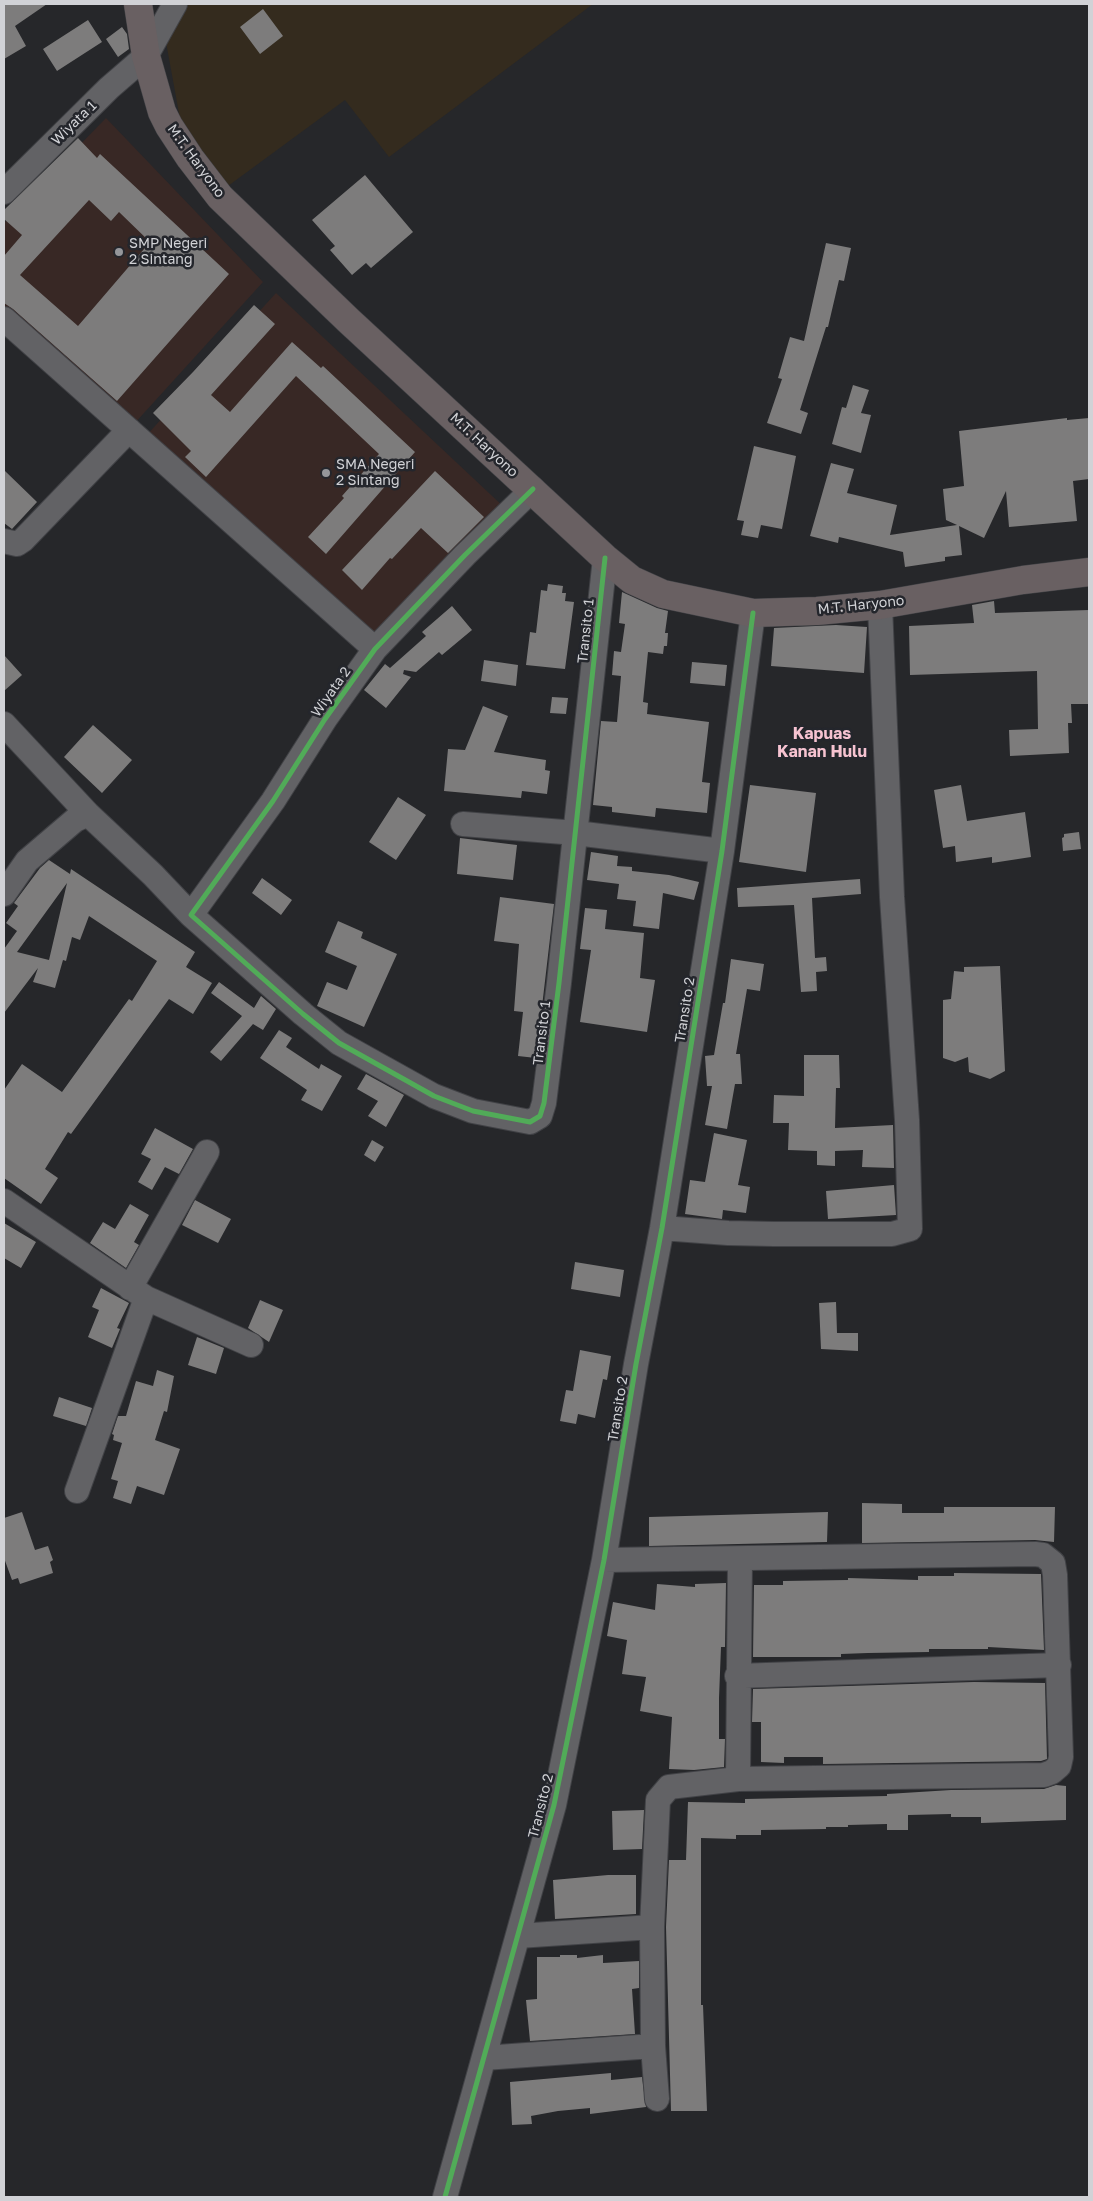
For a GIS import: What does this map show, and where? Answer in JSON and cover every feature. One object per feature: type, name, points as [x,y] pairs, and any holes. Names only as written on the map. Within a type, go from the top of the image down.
[{"type":"highway","name":"M.T. Haryono","points":[[138,4],[146,56],[157,97],[169,126],[220,197],[348,320],[605,558],[632,580],[647,589],[706,604],[753,612],[817,611],[880,605],[1022,580],[1089,572]]},
{"type":"street","name":"Wiyata 1","points":[[4,192],[109,88],[146,56],[175,4]]},
{"type":"street","points":[[4,319],[375,649]]},
{"type":"street","points":[[4,542],[17,544],[23,540],[129,430]]},
{"type":"street","name":"Wiyata 2","points":[[198,922],[272,801],[375,649],[465,555],[533,490]]},
{"type":"street","name":"Transito 1","points":[[4,724],[88,814],[154,875],[198,922],[339,1043],[434,1096],[465,1109],[530,1122],[540,1116],[544,1103],[576,833],[605,558]]},
{"type":"street","points":[[662,1228],[774,1234],[892,1234],[910,1229],[907,1120],[892,897],[880,605]]},
{"type":"street","name":"Transito 2","points":[[445,2197],[554,1805],[604,1560],[636,1364],[662,1228],[722,851],[753,612]]},
{"type":"street","points":[[4,894],[27,861],[75,820],[88,814]]},
{"type":"street","points":[[463,824],[576,833],[722,851]]},
{"type":"street","points":[[77,1491],[138,1293],[207,1152]]},
{"type":"street","points":[[4,1201],[138,1293],[251,1345]]},
{"type":"street","points":[[604,1560],[1043,1555],[1053,1563],[1054,1569],[1061,1757],[1059,1766],[1044,1775],[738,1779],[669,1787],[658,1800],[652,1927],[657,2099]]},
{"type":"street","points":[[738,1779],[737,1676],[740,1559]]},
{"type":"street","points":[[737,1676],[1059,1665]]},
{"type":"street","points":[[518,1936],[652,1927]]},
{"type":"street","points":[[484,2058],[654,2046]]},
{"type":"shaded area","points":[[159,4],[593,4],[389,157],[345,100],[228,186],[181,124]]},
{"type":"shaded area","name":"SMP Negeri 2 Sintang","points":[[106,118],[263,282],[134,424],[4,311],[4,223]]},
{"type":"shaded area","name":"SMA Negeri 2 Sintang","points":[[276,293],[506,509],[375,642],[145,437]]},
{"type":"building","points":[[4,4],[47,4],[15,26],[26,46],[4,59]]},
{"type":"building","points":[[263,9],[283,36],[260,54],[240,27]]},
{"type":"building","points":[[88,20],[102,42],[57,71],[43,49]]},
{"type":"building","points":[[122,27],[127,34],[129,49],[118,57],[106,39]]},
{"type":"building","points":[[78,138],[97,158],[100,154],[229,274],[117,401],[4,303],[4,256],[22,235],[4,219],[4,210]],"holes":[[[89,200],[111,221],[119,212],[150,242],[78,326],[20,275]]]},
{"type":"building","points":[[365,175],[413,232],[371,268],[366,263],[352,275],[330,250],[335,246],[312,220]]},
{"type":"building","points":[[826,243],[851,248],[844,281],[839,280],[828,327],[826,327],[800,410],[808,413],[801,434],[767,423],[782,379],[778,378],[790,337],[804,341]]},
{"type":"building","points":[[254,305],[275,324],[211,395],[230,412],[292,342],[321,368],[323,366],[415,452],[326,554],[308,537],[344,498],[342,496],[379,454],[296,376],[206,477],[185,457],[191,451],[153,413]]},
{"type":"building","points":[[853,385],[869,390],[861,413],[871,415],[861,453],[832,444],[842,407],[846,408]]},
{"type":"building","points":[[1067,418],[1067,420],[1089,418],[1089,479],[1073,481],[1077,521],[1009,527],[1006,491],[984,538],[959,526],[962,555],[945,557],[945,561],[905,567],[903,552],[839,537],[838,543],[810,536],[831,463],[854,469],[847,493],[897,505],[890,535],[957,525],[946,520],[943,489],[964,486],[959,431]]},
{"type":"building","points":[[754,446],[796,456],[782,529],[761,525],[758,538],[741,535],[744,521],[737,520]]},
{"type":"building","points":[[4,470],[37,502],[12,529],[4,523]]},
{"type":"building","points":[[435,471],[484,517],[448,553],[421,528],[392,559],[390,558],[362,590],[342,570]]},
{"type":"building","points":[[548,584],[563,586],[562,593],[566,593],[565,601],[574,602],[565,669],[526,665],[530,632],[536,633],[541,590],[547,591]]},
{"type":"building","points":[[622,592],[668,611],[665,633],[668,633],[667,646],[664,646],[663,654],[648,652],[643,702],[648,703],[647,714],[709,722],[702,782],[710,783],[707,813],[656,808],[655,817],[612,812],[612,807],[593,805],[601,721],[617,722],[621,676],[612,675],[614,651],[621,652],[625,624],[619,623]]},
{"type":"building","points":[[994,601],[995,613],[1089,610],[1089,704],[1071,704],[1072,723],[1068,723],[1069,753],[1010,756],[1009,730],[1038,729],[1037,671],[910,675],[909,626],[974,623],[972,605]]},
{"type":"building","points":[[452,606],[472,630],[442,655],[439,652],[416,672],[404,670],[403,674],[411,677],[386,708],[364,690],[385,664],[390,668],[426,636],[422,632]]},
{"type":"building","points":[[836,625],[867,627],[864,673],[771,666],[774,628]]},
{"type":"building","points":[[4,655],[22,675],[4,691]]},
{"type":"building","points":[[484,660],[518,665],[516,686],[481,681]]},
{"type":"building","points":[[692,662],[727,665],[725,686],[690,683]]},
{"type":"building","points":[[552,697],[568,698],[566,714],[550,713]]},
{"type":"building","points":[[483,706],[508,716],[494,752],[546,760],[545,770],[550,771],[547,794],[522,791],[521,798],[444,791],[448,749],[465,750]]},
{"type":"building","points":[[93,725],[132,760],[102,793],[64,757]]},
{"type":"building","points":[[750,785],[816,793],[806,872],[739,862]]},
{"type":"building","points":[[961,785],[967,821],[1025,812],[1031,857],[992,863],[992,857],[956,862],[955,846],[943,848],[934,790]]},
{"type":"building","points":[[398,797],[426,815],[396,860],[369,842]]},
{"type":"building","points":[[1079,832],[1081,849],[1063,851],[1062,838],[1064,834]]},
{"type":"building","points":[[460,838],[517,845],[513,880],[457,874]]},
{"type":"building","points":[[591,852],[618,856],[617,866],[632,867],[632,871],[669,875],[699,882],[694,900],[663,893],[659,929],[633,926],[636,901],[617,899],[619,884],[587,880]]},
{"type":"building","points":[[49,860],[70,874],[71,869],[195,952],[186,967],[212,983],[193,1014],[169,999],[71,1134],[68,1132],[45,1169],[58,1178],[41,1204],[4,1178],[4,1090],[22,1064],[62,1092],[129,999],[132,1001],[157,961],[89,916],[80,940],[72,937],[66,961],[63,960],[55,988],[33,982],[38,968],[4,1013],[4,949],[17,931],[6,923],[18,906],[14,903],[40,868]],"holes":[[[67,883],[49,960],[17,952]]]},
{"type":"building","points":[[262,878],[292,900],[281,915],[252,893]]},
{"type":"building","points":[[860,879],[861,894],[812,898],[815,958],[826,957],[827,971],[816,972],[817,991],[801,992],[794,905],[738,907],[737,888]]},
{"type":"building","points":[[500,897],[554,904],[536,1058],[518,1056],[523,1012],[514,1011],[519,944],[494,941]]},
{"type":"building","points":[[585,908],[607,910],[605,929],[644,933],[640,978],[655,980],[647,1032],[580,1022],[591,950],[580,949]]},
{"type":"building","points":[[338,921],[363,932],[361,938],[397,954],[364,1027],[317,1006],[327,982],[347,990],[357,966],[325,952]]},
{"type":"building","points":[[731,959],[764,964],[760,991],[747,989],[736,1054],[740,1054],[742,1084],[735,1084],[727,1129],[705,1125],[712,1086],[707,1086],[705,1056],[714,1055],[723,1003],[725,1003]]},
{"type":"building","points":[[1000,966],[1005,1071],[990,1079],[969,1072],[968,1057],[955,1062],[943,1058],[943,1000],[951,999],[954,971],[964,972],[964,967]]},
{"type":"building","points":[[219,982],[254,1008],[261,996],[276,1009],[263,1030],[253,1024],[221,1061],[210,1052],[242,1016],[211,993]]},
{"type":"building","points":[[279,1030],[292,1038],[286,1047],[319,1069],[321,1064],[342,1076],[322,1111],[301,1100],[307,1090],[260,1058]]},
{"type":"building","points":[[804,1055],[839,1055],[840,1088],[836,1088],[835,1128],[893,1125],[894,1168],[862,1167],[863,1150],[835,1151],[835,1166],[817,1165],[817,1151],[788,1150],[789,1123],[773,1123],[774,1095],[804,1096]]},
{"type":"building","points":[[366,1074],[404,1095],[386,1127],[368,1116],[378,1101],[357,1089]]},
{"type":"building","points":[[155,1128],[193,1149],[179,1174],[165,1167],[152,1190],[138,1182],[151,1159],[141,1154]]},
{"type":"building","points":[[714,1133],[747,1140],[738,1185],[750,1187],[746,1213],[723,1210],[722,1219],[685,1214],[690,1180],[705,1182]]},
{"type":"building","points":[[372,1140],[384,1147],[375,1162],[364,1155]]},
{"type":"building","points":[[894,1185],[896,1215],[828,1219],[826,1191]]},
{"type":"building","points":[[195,1200],[231,1219],[218,1243],[182,1225]]},
{"type":"building","points":[[130,1204],[149,1215],[134,1242],[139,1245],[126,1268],[90,1243],[103,1222],[115,1229]]},
{"type":"building","points":[[4,1223],[36,1242],[21,1268],[4,1258]]},
{"type":"building","points":[[575,1262],[624,1270],[620,1297],[571,1289]]},
{"type":"building","points":[[101,1288],[129,1303],[117,1328],[120,1329],[112,1348],[88,1337],[99,1310],[92,1307]]},
{"type":"building","points":[[260,1300],[283,1310],[269,1342],[248,1328]]},
{"type":"building","points":[[836,1302],[837,1333],[858,1333],[858,1351],[821,1349],[819,1303]]},
{"type":"building","points":[[197,1337],[224,1348],[216,1374],[188,1365]]},
{"type":"building","points":[[580,1350],[611,1356],[607,1380],[603,1379],[595,1418],[578,1414],[576,1424],[560,1421],[566,1390],[573,1391]]},
{"type":"building","points":[[157,1370],[174,1376],[167,1412],[164,1411],[155,1440],[180,1449],[164,1495],[137,1486],[131,1504],[113,1498],[118,1481],[111,1479],[122,1443],[113,1440],[114,1435],[112,1434],[118,1416],[126,1416],[136,1381],[153,1386]]},
{"type":"building","points":[[59,1397],[92,1408],[86,1426],[53,1416]]},
{"type":"building","points":[[862,1503],[902,1504],[902,1513],[944,1513],[944,1507],[1055,1507],[1054,1542],[1035,1540],[862,1543]]},
{"type":"building","points":[[22,1512],[35,1550],[48,1546],[53,1560],[50,1562],[53,1573],[20,1584],[18,1578],[12,1580],[4,1558],[4,1518]]},
{"type":"building","points":[[828,1512],[827,1542],[649,1546],[649,1517]]},
{"type":"building","points":[[954,1573],[1041,1574],[1044,1650],[988,1647],[988,1649],[929,1649],[929,1652],[841,1654],[841,1657],[753,1657],[754,1585],[783,1585],[783,1581],[848,1580],[848,1578],[918,1580],[918,1576],[954,1576]]},
{"type":"building","points":[[726,1583],[725,1647],[721,1647],[719,1698],[719,1739],[725,1739],[724,1767],[694,1770],[669,1769],[672,1717],[640,1711],[646,1677],[622,1674],[627,1640],[607,1636],[613,1602],[655,1610],[657,1584],[695,1587],[695,1584]]},
{"type":"building","points":[[974,1682],[1045,1683],[1047,1759],[1041,1761],[823,1764],[823,1757],[784,1757],[784,1763],[761,1762],[761,1722],[752,1722],[753,1689]]},
{"type":"building","points":[[1056,1785],[1066,1786],[1066,1820],[981,1823],[981,1817],[951,1817],[951,1814],[908,1815],[908,1830],[887,1830],[887,1824],[848,1825],[848,1827],[826,1827],[826,1829],[761,1830],[761,1835],[736,1835],[736,1839],[701,1838],[701,2005],[703,2005],[707,2111],[671,2111],[666,1927],[669,1860],[686,1860],[688,1802],[745,1803],[745,1799],[887,1796],[887,1794],[951,1790],[1044,1789]]},
{"type":"building","points":[[644,1810],[642,1849],[613,1850],[612,1811]]},
{"type":"building","points":[[608,1875],[636,1875],[636,1914],[555,1919],[553,1880]]},
{"type":"building","points":[[560,1955],[577,1955],[577,1958],[603,1955],[603,1963],[639,1961],[639,1988],[632,1989],[635,2034],[530,2041],[526,2000],[537,1999],[537,1957],[560,1957]]},
{"type":"building","points":[[611,2073],[611,2080],[642,2077],[646,2107],[590,2114],[590,2108],[558,2111],[531,2116],[532,2124],[512,2125],[510,2082]]},
{"type":"cycle path","points":[[533,489],[465,555],[375,649],[325,719],[273,801],[191,915],[303,1014],[339,1043],[434,1096],[473,1111],[530,1122],[540,1116],[544,1103],[559,983],[605,558]]},
{"type":"cycle path","points":[[445,2197],[554,1805],[604,1560],[636,1364],[662,1228],[722,851],[753,613]]},
{"type":"place","name":"SMP Negeri 2 Sintang","points":[[119,252]]},
{"type":"place","name":"SMA Negeri 2 Sintang","points":[[326,473]]},
{"type":"district","name":"Kapuas Kanan Hulu","points":[[822,743]]}]
